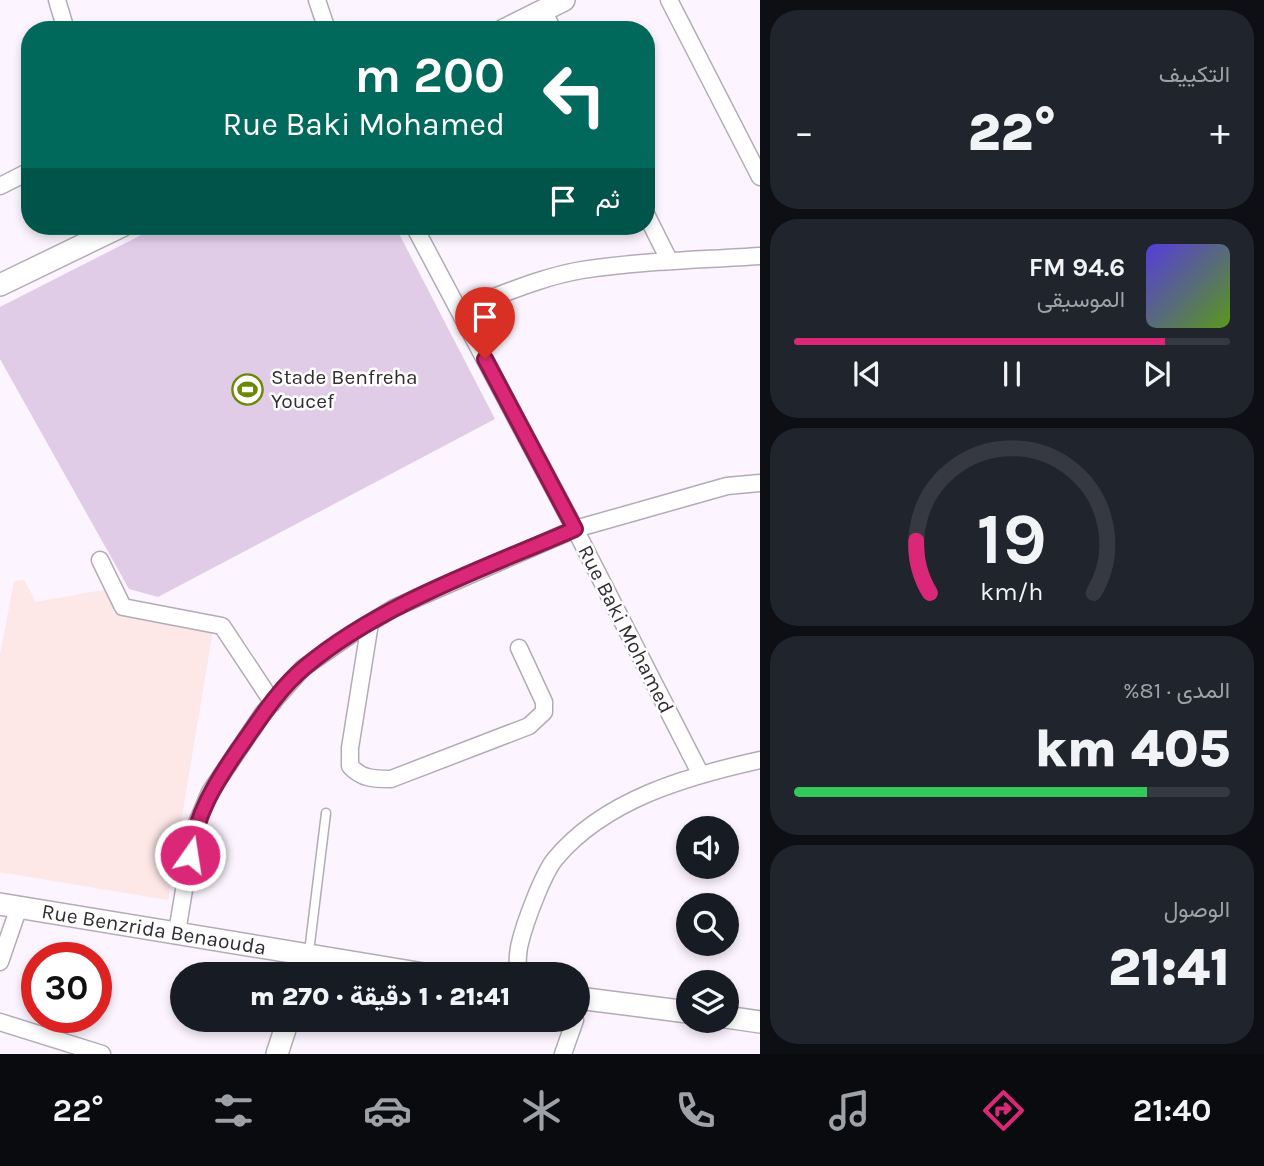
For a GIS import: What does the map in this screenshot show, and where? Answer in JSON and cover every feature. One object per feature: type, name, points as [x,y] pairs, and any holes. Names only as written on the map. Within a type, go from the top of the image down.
[{"type":"street","points":[[57,0],[63,21]]},
{"type":"street","points":[[317,0],[324,21]]},
{"type":"street","points":[[522,21],[564,0]]},
{"type":"street","points":[[669,0],[760,177]]},
{"type":"street","points":[[543,10],[548,21]]},
{"type":"street","points":[[0,186],[21,176]]},
{"type":"street","points":[[655,232],[669,260]]},
{"type":"street","points":[[0,285],[103,235]]},
{"type":"street","name":"Rue Baki Mohamed","points":[[419,235],[575,529],[700,773]]},
{"type":"street","points":[[459,310],[580,270],[669,260],[760,256]]},
{"type":"street","points":[[177,932],[194,830],[210,792],[273,702],[303,668],[394,608],[575,529],[727,486],[760,483]]},
{"type":"street","points":[[100,560],[124,607],[222,626],[273,702]]},
{"type":"street","points":[[370,623],[350,748],[350,766],[358,774],[371,779],[391,779],[529,726],[538,719],[544,712],[544,702],[519,648]]},
{"type":"street","points":[[518,962],[519,944],[554,860],[579,837],[622,805],[700,773],[760,760]]},
{"type":"street","points":[[0,962],[10,905]]},
{"type":"street","name":"Rue Benzrida Benaouda","points":[[10,905],[177,932],[294,962]]},
{"type":"street","points":[[590,1004],[676,1011]]},
{"type":"street","points":[[739,1019],[760,1022]]},
{"type":"street","points":[[0,1022],[102,1054]]},
{"type":"street","points":[[277,1054],[284,1032]]},
{"type":"street","points":[[563,1054],[571,1032]]},
{"type":"lane","points":[[306,962],[326,813]]},
{"type":"shaded area","name":"Stade Benfreha Youcef","points":[[141,235],[400,235],[495,419],[158,597],[129,589],[0,359],[0,307]]},
{"type":"shaded area","points":[[24,580],[36,602],[114,588],[113,613],[213,630],[168,900],[0,872],[0,655],[14,581]]},
{"type":"place","name":"Stade Benfreha Youcef","points":[[248,389]]},
{"type":"route","points":[[190,855],[194,830],[210,792],[264,712],[303,668],[394,608],[575,529],[485,359]]}]
